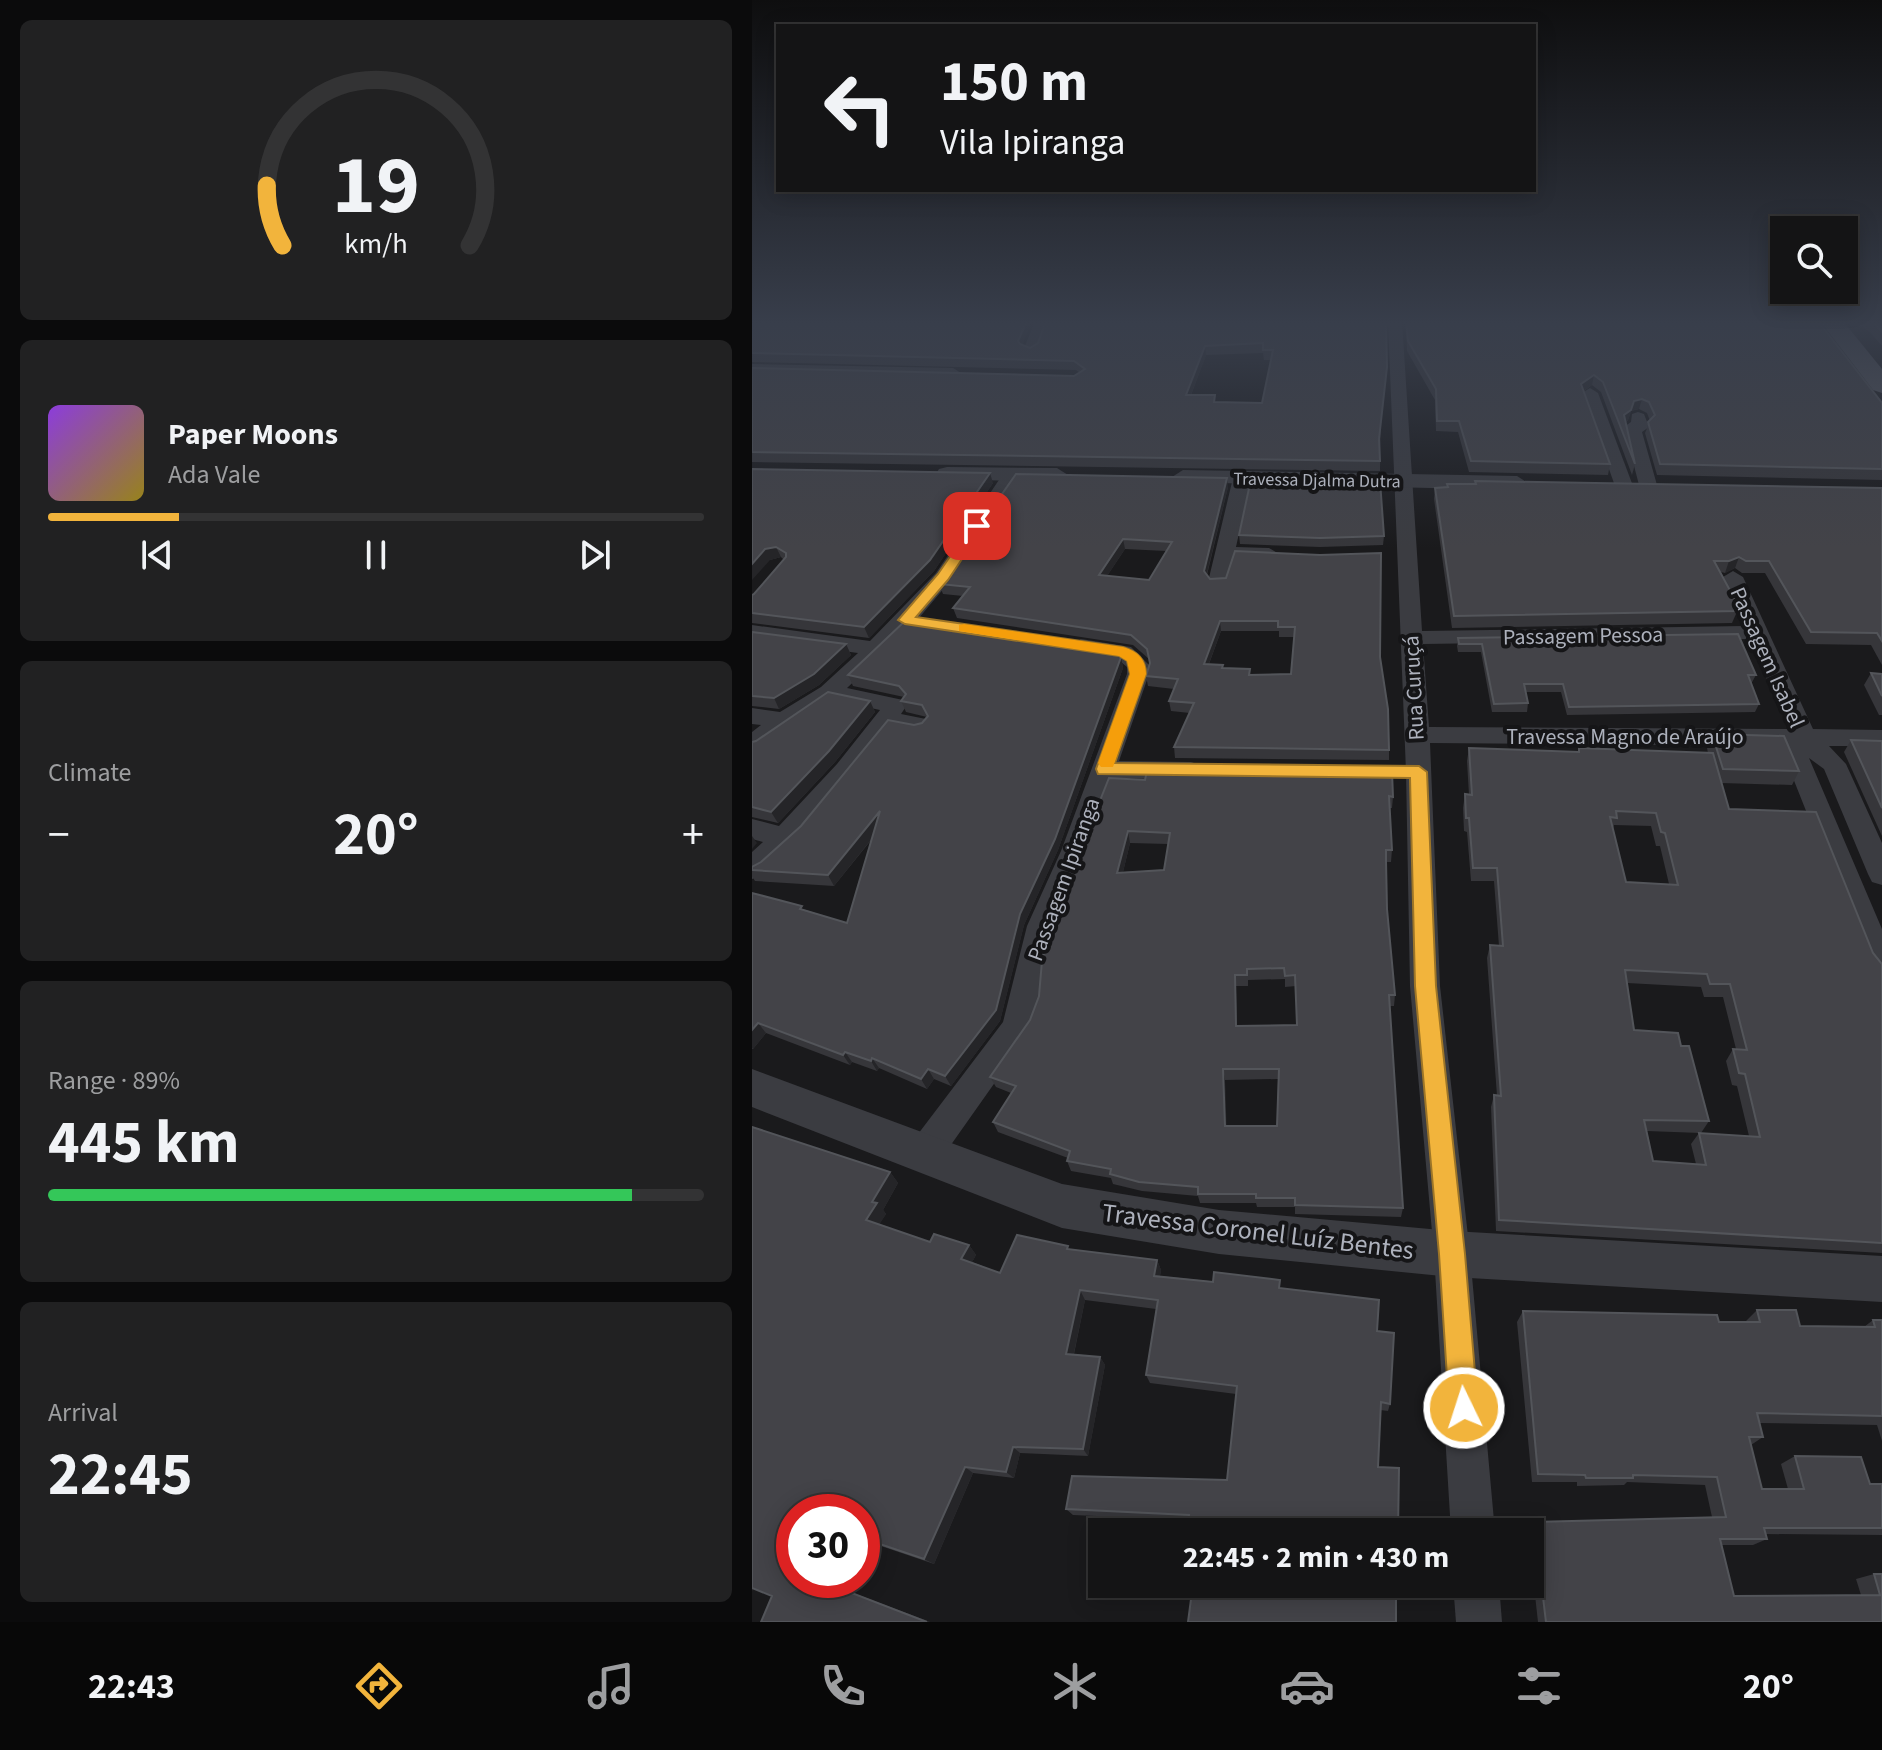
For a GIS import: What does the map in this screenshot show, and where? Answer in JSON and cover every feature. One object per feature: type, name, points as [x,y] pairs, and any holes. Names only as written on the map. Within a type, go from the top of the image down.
[{"type":"street","name":"Rua Curuçá","points":[[1400,397],[1405,481],[1401,554],[1416,735],[1403,772],[1452,1254],[1472,1518]]},
{"type":"street","points":[[1591,397],[1624,486]]},
{"type":"street","points":[[1638,417],[1641,427],[1632,427],[1648,485]]},
{"type":"street","points":[[926,473],[1073,476]]},
{"type":"street","points":[[752,744],[829,692],[905,620],[943,577],[1011,475]]},
{"type":"street","name":"Travessa Djalma Dutra","points":[[1165,477],[1546,484]]},
{"type":"street","points":[[1218,582],[1242,478]]},
{"type":"street","points":[[1593,485],[1677,486]]},
{"type":"street","points":[[1225,552],[1288,555]]},
{"type":"street","name":"Passagem Isabel","points":[[1733,577],[1804,737],[1834,764],[1882,874]]},
{"type":"street","points":[[905,620],[936,624]]},
{"type":"street","points":[[752,632],[875,648]]},
{"type":"street","name":"Passagem Pessoa","points":[[1410,638],[1756,632]]},
{"type":"street","name":"Passagem Ipiranga","points":[[924,1154],[1016,1030],[1025,1006],[1028,972],[1041,926],[1074,851],[1138,674],[1138,665],[1123,652],[1061,643]]},
{"type":"street","points":[[752,868],[785,838],[895,705],[829,692]]},
{"type":"street","points":[[752,716],[784,720]]},
{"type":"street","points":[[885,719],[918,725]]},
{"type":"street","name":"Travessa Magno de Araújo","points":[[1416,735],[1882,738]]},
{"type":"street","name":"Passagem Isabel","points":[[1804,737],[1797,758],[1882,964]]},
{"type":"street","points":[[1104,769],[1214,772]]},
{"type":"street","points":[[752,829],[785,838]]},
{"type":"street","name":"Travessa Coronel Luíz Bentes","points":[[752,1088],[1062,1206],[1219,1232],[1452,1254],[1882,1279]]},
{"type":"street","points":[[1477,1598],[1479,1622]]},
{"type":"building","points":[[752,397],[1215,397],[1214,402],[1262,403],[1263,397],[1384,397],[1380,461],[752,452]]},
{"type":"building","points":[[1436,397],[1586,397],[1610,464],[1471,461],[1459,421],[1437,421]]},
{"type":"building","points":[[1609,397],[1877,397],[1882,403],[1882,469],[1660,464],[1648,422],[1655,415],[1649,402],[1642,399],[1634,401],[1631,410],[1624,415],[1635,464]]},
{"type":"building","points":[[752,469],[990,473],[930,560],[864,627],[752,613],[752,595],[786,557],[786,553],[776,547],[765,549],[752,564]]},
{"type":"building","points":[[1016,474],[1227,478],[1204,571],[1210,579],[1226,578],[1235,551],[1320,555],[1381,553],[1380,657],[1388,709],[1389,750],[1174,747],[1194,703],[1169,701],[1178,679],[1146,676],[1150,663],[1147,649],[1131,635],[953,608],[970,587],[939,584]],"holes":[[[1123,539],[1172,542],[1149,580],[1099,575]],[[1220,621],[1278,621],[1278,627],[1295,627],[1291,674],[1249,675],[1250,669],[1204,664]]]},
{"type":"building","points":[[1251,479],[1380,481],[1384,536],[1320,538],[1239,535]]},
{"type":"building","points":[[1475,481],[1882,488],[1882,641],[1877,633],[1811,632],[1769,561],[1746,561],[1739,557],[1714,561],[1739,607],[1735,607],[1737,611],[1454,616],[1435,488],[1448,487],[1447,484],[1476,484]]},
{"type":"building","points":[[907,619],[1113,650],[1121,657],[1055,839],[1020,914],[996,1010],[945,1076],[928,1069],[921,1079],[872,1058],[871,1061],[845,1052],[843,1055],[758,1023],[752,1030],[752,893],[802,906],[800,909],[847,923],[880,811],[828,875],[752,870],[752,867],[801,826],[888,720],[914,725],[922,723],[928,716],[922,705],[901,701],[906,694],[899,686],[848,675]]},
{"type":"building","points":[[752,632],[846,644],[814,674],[774,698],[752,696]]},
{"type":"building","points":[[1738,634],[1756,675],[1748,675],[1759,704],[1569,707],[1563,684],[1524,684],[1528,703],[1494,704],[1482,644],[1459,644],[1458,638]]},
{"type":"building","points":[[1871,673],[1882,674],[1882,696]]},
{"type":"building","points":[[828,692],[870,701],[829,751],[771,812],[752,807],[752,742]]},
{"type":"building","points":[[1712,734],[1784,736],[1799,771],[1723,769]]},
{"type":"building","points":[[1851,740],[1882,741],[1882,808]]},
{"type":"building","points":[[1469,748],[1713,753],[1729,809],[1816,812],[1873,953],[1882,964],[1882,1243],[1499,1220],[1494,1095],[1501,1096],[1490,945],[1503,946],[1497,868],[1473,868],[1465,794],[1472,795]],"holes":[[[1616,811],[1656,813],[1661,832],[1665,833],[1678,885],[1626,882],[1610,817],[1617,818]],[[1625,970],[1707,974],[1710,984],[1730,984],[1747,1050],[1733,1049],[1739,1073],[1745,1074],[1760,1137],[1699,1133],[1706,1165],[1653,1161],[1644,1120],[1709,1121],[1689,1046],[1681,1046],[1678,1033],[1634,1030]]]},
{"type":"building","points":[[1147,771],[1392,772],[1393,797],[1389,796],[1392,850],[1386,850],[1386,861],[1395,995],[1389,995],[1403,1208],[1295,1205],[1295,1198],[1198,1194],[1198,1187],[1139,1182],[1110,1174],[1111,1169],[1067,1161],[1070,1151],[993,1122],[1016,1086],[990,1077],[1030,1020],[1039,996],[1042,961],[1054,916],[1109,778],[1145,780]],"holes":[[[1128,831],[1170,833],[1164,870],[1117,873]],[[1284,968],[1285,976],[1295,975],[1297,1025],[1236,1026],[1235,975],[1247,975],[1247,969]],[[1223,1069],[1279,1069],[1277,1126],[1225,1126]]]},
{"type":"building","points":[[752,1127],[890,1172],[872,1202],[877,1203],[866,1220],[930,1242],[934,1234],[969,1245],[961,1259],[1000,1273],[1017,1235],[1068,1246],[1067,1249],[1157,1260],[1154,1276],[1213,1282],[1214,1272],[1280,1280],[1279,1288],[1379,1300],[1377,1331],[1394,1333],[1390,1404],[1381,1402],[1378,1467],[1399,1468],[1398,1518],[1189,1518],[1189,1515],[1066,1509],[1072,1476],[1227,1480],[1237,1386],[1146,1375],[1158,1300],[1080,1290],[1066,1354],[1100,1357],[1083,1449],[1013,1447],[1006,1472],[965,1467],[924,1559],[880,1544],[880,1494],[776,1494],[776,1598],[865,1598],[927,1622],[761,1622],[772,1596],[752,1588]]},
{"type":"building","points":[[1757,1310],[1796,1310],[1800,1326],[1875,1327],[1873,1320],[1882,1320],[1882,1416],[1757,1413],[1763,1437],[1749,1437],[1762,1489],[1804,1489],[1795,1456],[1861,1457],[1870,1484],[1882,1484],[1882,1528],[1764,1528],[1767,1539],[1720,1539],[1734,1596],[1880,1595],[1874,1574],[1882,1574],[1882,1622],[1546,1622],[1543,1598],[1544,1522],[1726,1517],[1717,1477],[1633,1475],[1633,1478],[1586,1478],[1585,1475],[1538,1474],[1523,1311],[1717,1315],[1719,1322],[1760,1322]]},
{"type":"building","points":[[1191,1598],[1396,1598],[1396,1622],[1188,1622]]},
{"type":"slow traffic","points":[[964,628],[1123,652],[1133,657],[1138,665],[1138,674],[1107,763]]},
{"type":"route","points":[[977,526],[943,577],[905,620],[1123,652],[1133,657],[1138,665],[1138,674],[1104,769],[1261,773],[1419,772],[1425,986],[1464,1408]]}]
